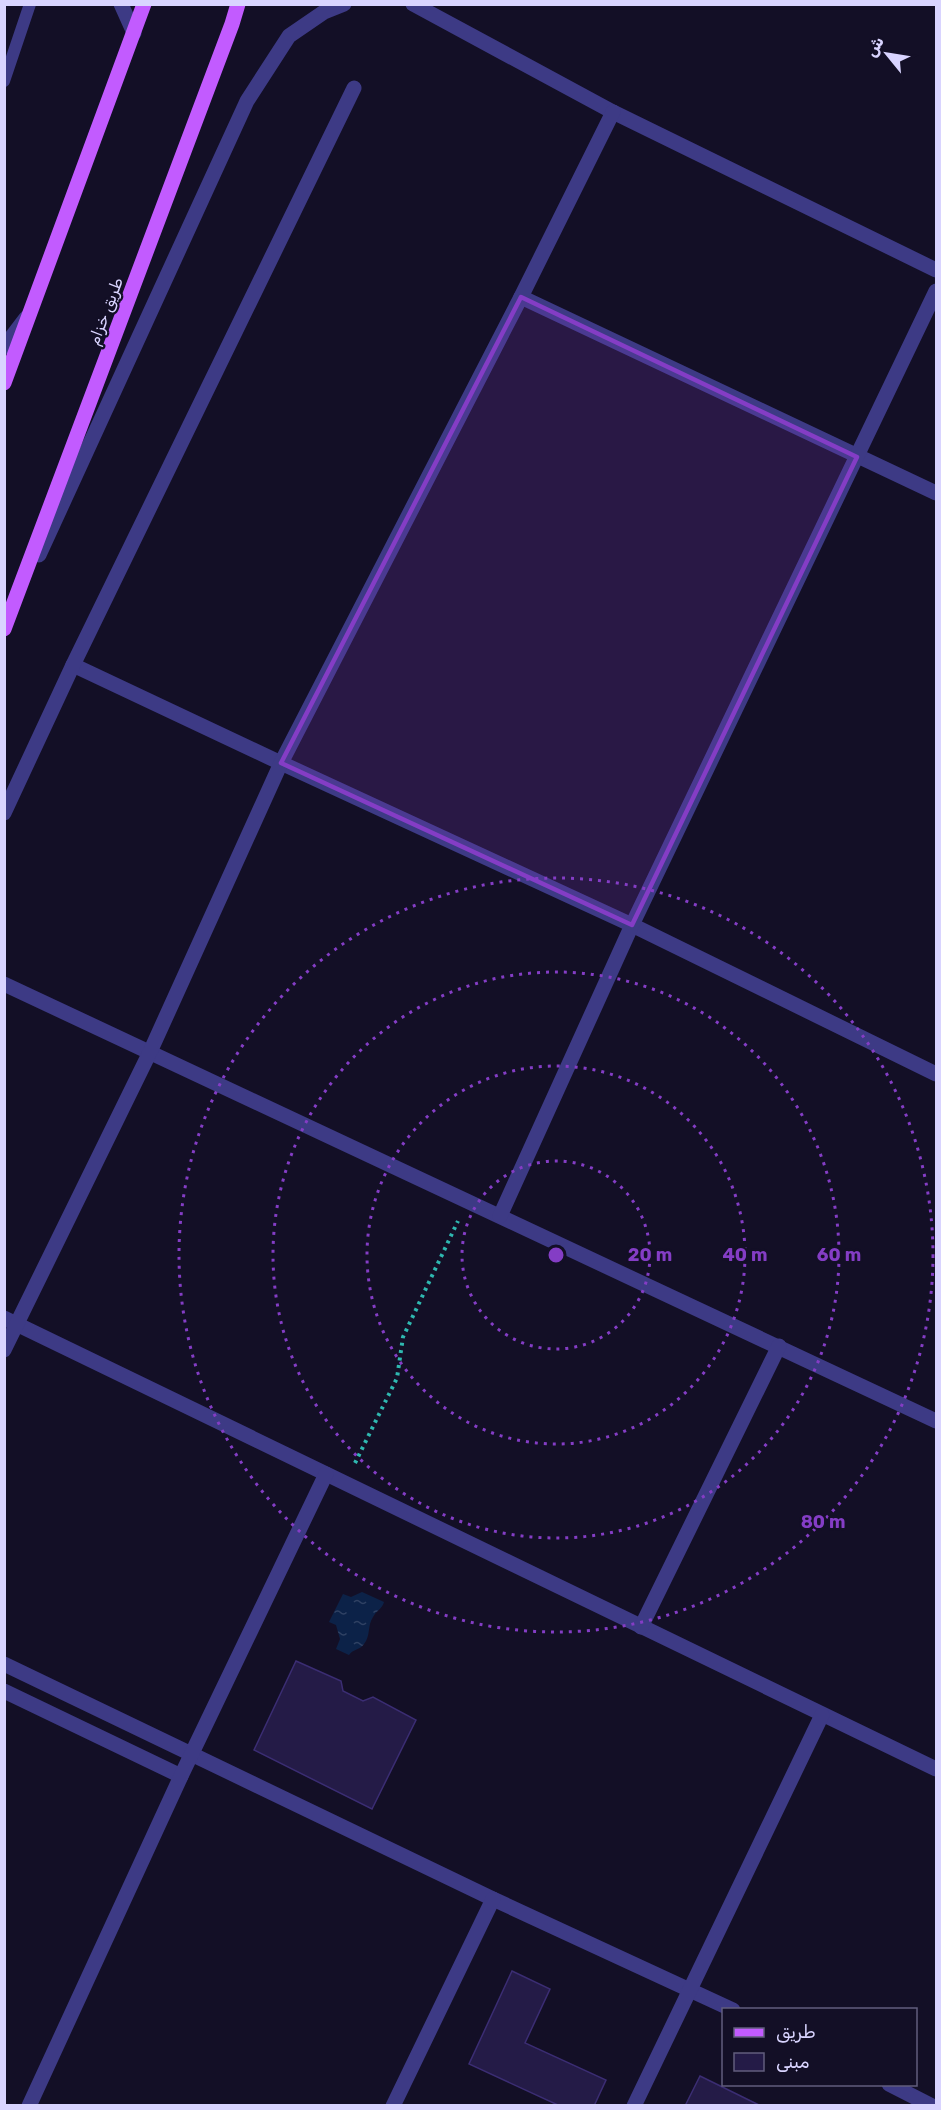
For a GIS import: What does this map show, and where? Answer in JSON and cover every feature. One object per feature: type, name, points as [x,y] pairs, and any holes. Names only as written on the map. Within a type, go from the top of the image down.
[{"type":"main road","points":[[4,383],[144,4]]},
{"type":"main road","name":"طريق خزام","points":[[6,626],[238,4]]},
{"type":"street","points":[[121,4],[135,33]]},
{"type":"street","points":[[6,626],[247,101],[290,36],[324,12],[344,4]]},
{"type":"street","points":[[413,4],[613,112],[936,270]]},
{"type":"street","points":[[4,813],[354,88]]},
{"type":"street","points":[[4,1350],[10,1321],[150,1052],[281,763],[521,297],[613,112]]},
{"type":"street","points":[[500,1216],[632,925],[936,291]]},
{"type":"street","points":[[521,297],[936,493]]},
{"type":"street","points":[[4,347],[30,314]]},
{"type":"street","points":[[74,665],[632,925],[936,1074]]},
{"type":"street","points":[[4,984],[936,1421]]},
{"type":"street","points":[[10,1321],[936,1769]]},
{"type":"street","points":[[640,1627],[779,1346]]},
{"type":"street","points":[[29,2106],[181,1776],[326,1474]]},
{"type":"street","points":[[4,1664],[493,1899],[729,2008]]},
{"type":"street","points":[[4,1691],[181,1776]]},
{"type":"street","points":[[634,2106],[822,1715]]},
{"type":"street","points":[[393,2106],[493,1899]]},
{"type":"street","points":[[891,2086],[933,2106]]},
{"type":"lane","points":[[4,81],[30,4]]},
{"type":"path","points":[[345,1484],[397,1378],[403,1337],[468,1201]]},
{"type":"highlighted area","points":[[521,297],[857,457],[632,925],[281,763]]},
{"type":"water","points":[[362,1592],[384,1602],[371,1620],[368,1637],[364,1644],[349,1655],[336,1649],[340,1639],[336,1625],[329,1622],[343,1594],[351,1597]]},
{"type":"building","points":[[296,1661],[341,1681],[343,1691],[363,1701],[373,1697],[416,1720],[372,1809],[254,1750]]},
{"type":"building","points":[[512,1971],[550,1989],[525,2043],[606,2080],[594,2106],[560,2106],[469,2064]]},
{"type":"building","points":[[700,2076],[761,2106],[685,2106]]}]
